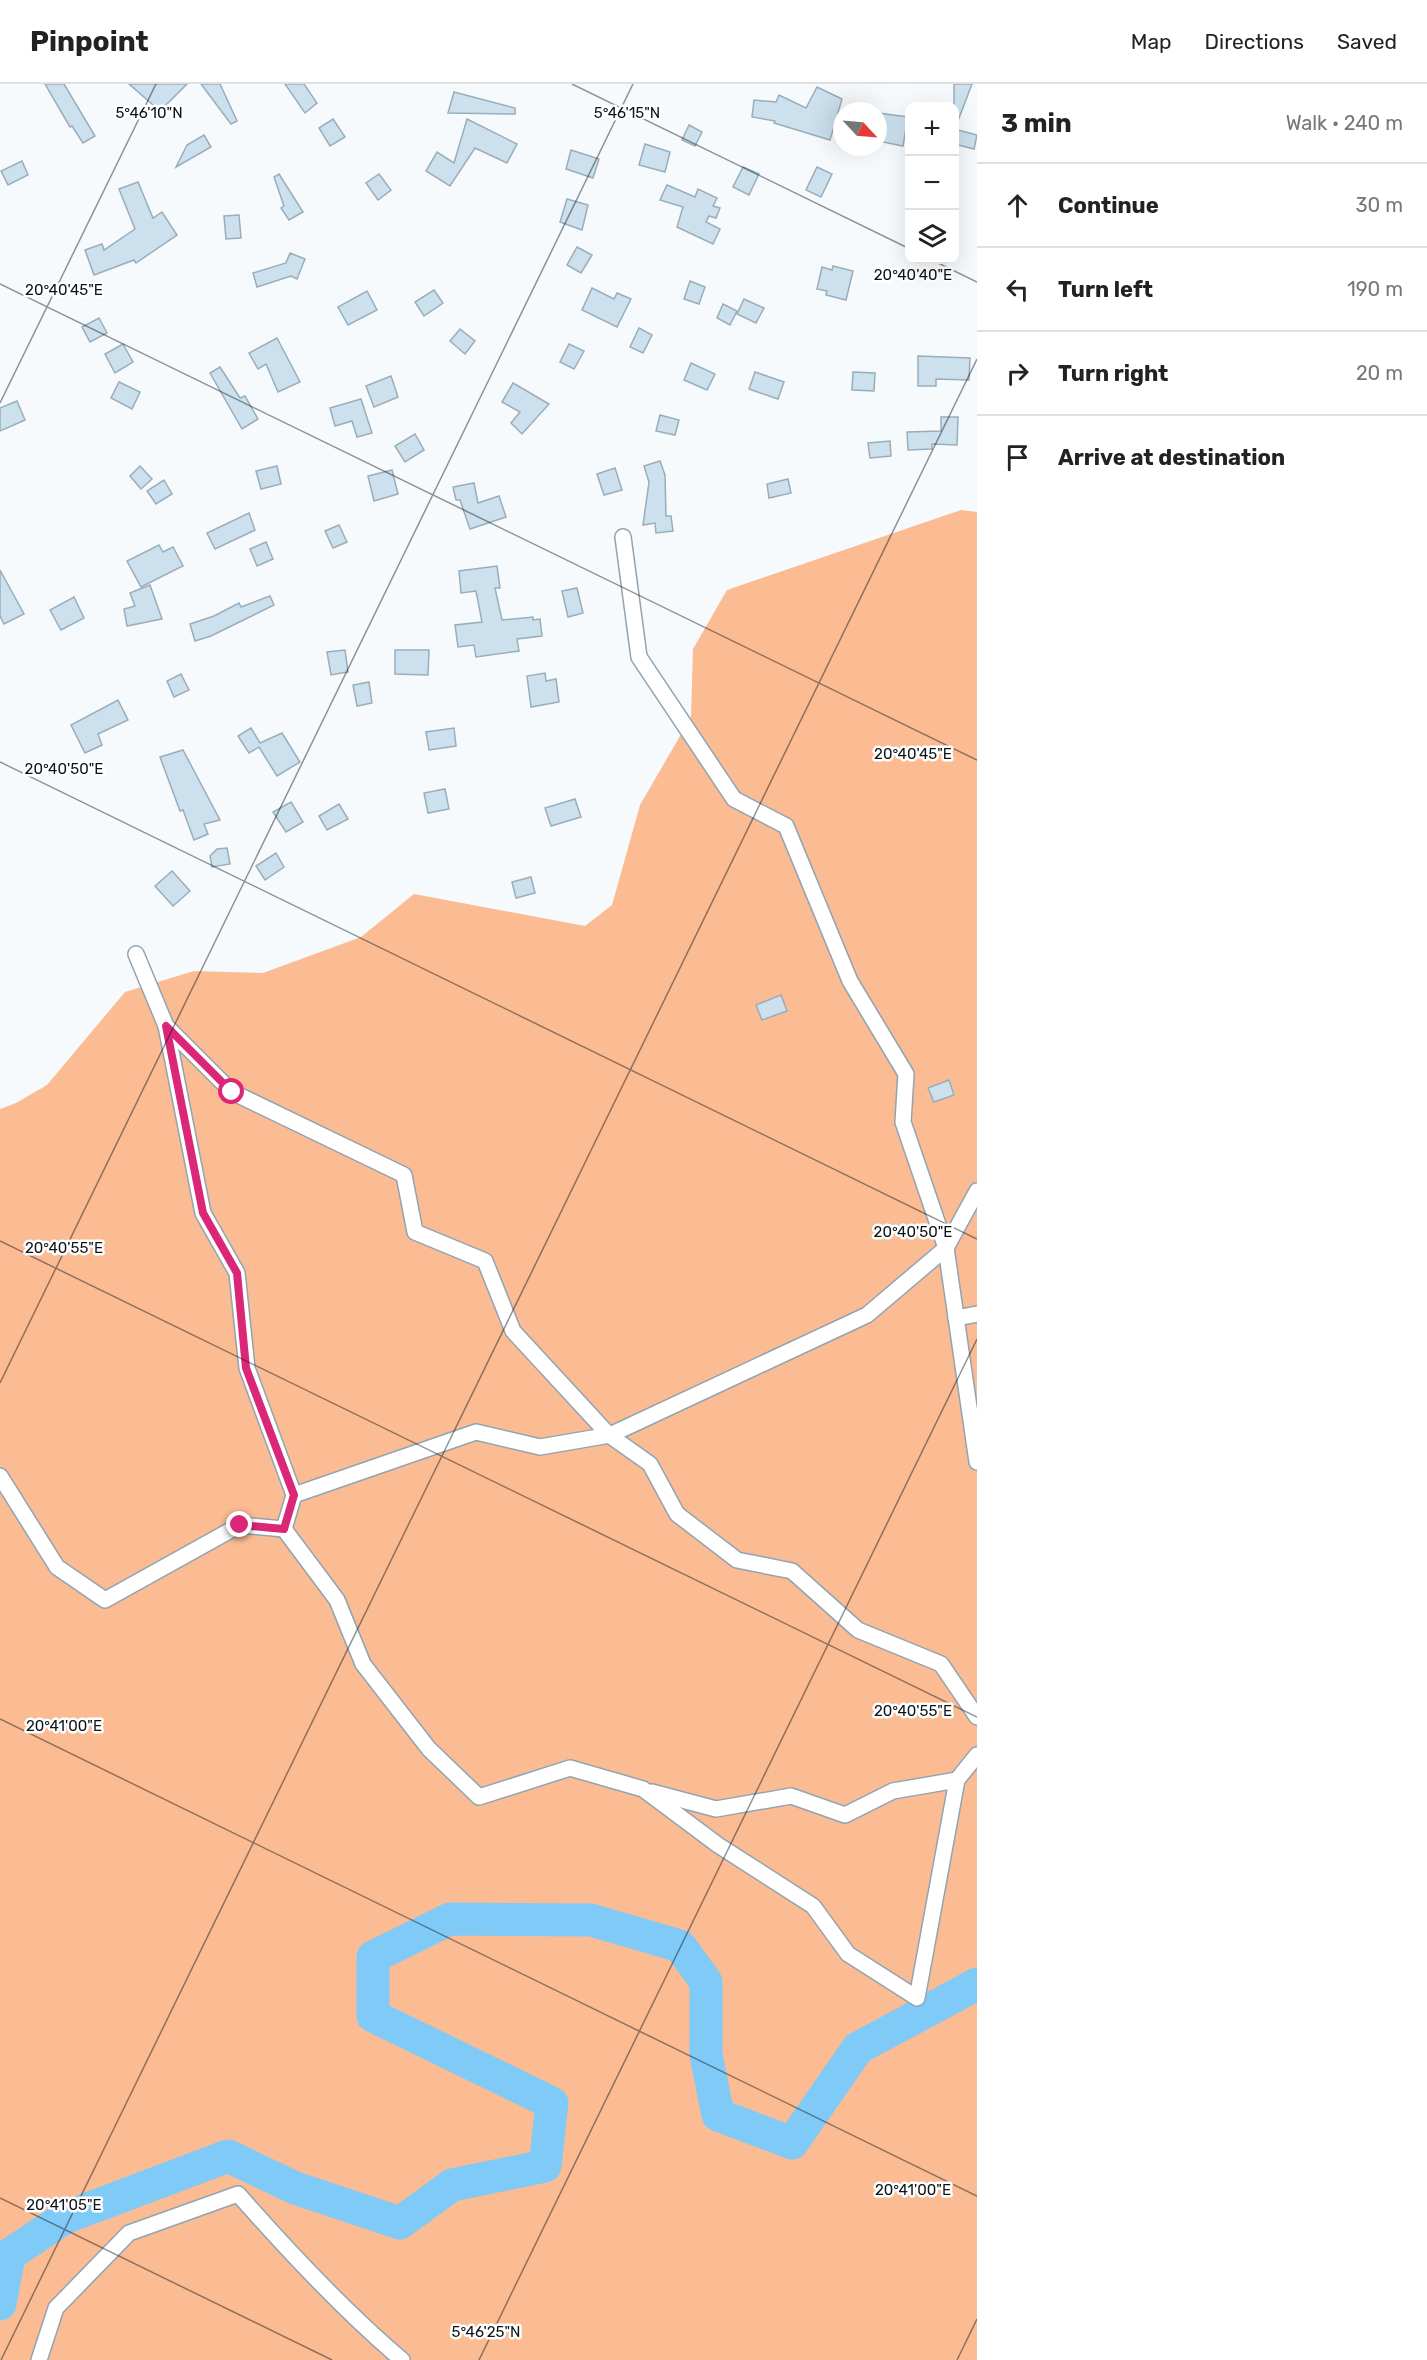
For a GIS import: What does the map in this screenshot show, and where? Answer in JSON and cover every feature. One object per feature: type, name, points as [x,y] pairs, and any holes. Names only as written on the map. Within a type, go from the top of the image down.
[{"type":"street","points":[[622,537],[639,657],[734,799],[786,826],[850,981],[906,1074],[903,1122],[946,1248],[977,1462]]},
{"type":"street","points":[[136,954],[166,1026],[203,1213],[237,1273],[246,1368],[294,1495],[284,1529]]},
{"type":"street","points":[[166,1026],[232,1092],[404,1175],[415,1232],[485,1261],[513,1331],[609,1435],[650,1464],[677,1514],[737,1560],[792,1571],[858,1630],[940,1664],[977,1717]]},
{"type":"street","points":[[294,1495],[476,1432],[540,1447],[609,1435],[867,1315],[946,1248],[977,1191]]},
{"type":"street","points":[[956,1318],[977,1314]]},
{"type":"street","points":[[0,1476],[57,1567],[105,1600],[240,1525],[284,1529],[338,1600],[363,1664],[429,1749],[479,1797],[570,1767],[716,1809],[791,1796],[845,1815],[893,1791],[957,1780]]},
{"type":"street","points":[[643,1789],[718,1845],[813,1906],[848,1954],[917,1998],[957,1780],[977,1755]]},
{"type":"street","points":[[39,2360],[56,2308],[129,2233],[238,2194],[279,2241],[377,2339],[402,2360]]},
{"type":"shaded area","points":[[961,510],[977,512],[977,2360],[0,2360],[0,1109],[16,1103],[47,1085],[125,992],[194,971],[263,973],[361,937],[414,894],[585,926],[612,905],[640,805],[691,717],[693,649],[727,590]]},
{"type":"building","points":[[45,84],[64,84],[95,136],[83,143],[72,126],[70,127]]},
{"type":"building","points":[[129,84],[187,84],[160,111]]},
{"type":"building","points":[[201,84],[220,84],[237,121],[231,124]]},
{"type":"building","points":[[285,84],[304,84],[317,103],[305,113]]},
{"type":"building","points":[[954,84],[972,84],[959,118],[959,102],[954,102]]},
{"type":"building","points":[[817,87],[842,99],[841,102],[833,102],[833,130],[830,140],[774,123],[775,121],[752,117],[754,100],[776,102],[779,95],[806,108]]},
{"type":"building","points":[[454,92],[515,108],[515,114],[448,113]]},
{"type":"building","points":[[887,114],[905,117],[903,146],[887,143]]},
{"type":"building","points":[[333,119],[345,137],[330,146],[319,128]]},
{"type":"building","points":[[467,119],[517,144],[507,163],[475,148],[450,186],[426,171],[437,152],[454,163]]},
{"type":"building","points":[[689,125],[702,132],[695,146],[682,140]]},
{"type":"building","points":[[959,130],[977,135],[974,149],[959,145]]},
{"type":"building","points":[[204,135],[211,147],[176,167],[187,145]]},
{"type":"building","points":[[645,144],[670,152],[665,172],[639,165]]},
{"type":"building","points":[[571,150],[599,159],[593,178],[566,169]]},
{"type":"building","points":[[22,161],[28,175],[8,185],[1,171]]},
{"type":"building","points":[[743,167],[759,174],[749,195],[733,187]]},
{"type":"building","points":[[817,167],[832,174],[821,197],[806,190]]},
{"type":"building","points":[[279,174],[303,212],[289,220],[281,208],[284,206],[274,177]]},
{"type":"building","points":[[379,174],[391,190],[378,200],[366,183]]},
{"type":"building","points":[[138,182],[153,218],[162,212],[177,235],[136,263],[134,260],[94,275],[85,250],[102,244],[104,250],[135,229],[119,189]]},
{"type":"building","points":[[667,185],[695,197],[698,189],[717,198],[713,206],[720,208],[716,218],[709,216],[706,222],[720,229],[713,244],[677,227],[683,207],[660,200]]},
{"type":"building","points":[[567,199],[588,205],[582,230],[560,222]]},
{"type":"building","points":[[239,215],[241,238],[226,239],[224,216]]},
{"type":"building","points":[[577,247],[592,255],[581,273],[567,265]]},
{"type":"building","points":[[290,253],[305,259],[297,279],[291,276],[257,287],[253,273],[286,263]]},
{"type":"building","points":[[833,266],[853,271],[846,300],[826,295],[827,291],[817,289],[822,267],[832,270]]},
{"type":"building","points":[[690,281],[705,287],[699,304],[684,299]]},
{"type":"building","points":[[592,288],[614,299],[617,293],[631,299],[617,327],[582,310]]},
{"type":"building","points":[[434,290],[443,303],[424,316],[415,302]]},
{"type":"building","points":[[367,291],[377,310],[348,325],[338,307]]},
{"type":"building","points":[[744,299],[764,308],[756,323],[737,314]]},
{"type":"building","points":[[723,304],[737,311],[730,325],[717,318]]},
{"type":"building","points":[[99,318],[107,333],[90,342],[82,327]]},
{"type":"building","points":[[639,328],[652,335],[643,353],[630,347]]},
{"type":"building","points":[[460,329],[475,341],[465,354],[450,341]]},
{"type":"building","points":[[277,338],[300,382],[278,392],[266,364],[258,369],[249,353]]},
{"type":"building","points":[[123,344],[133,362],[115,373],[105,354]]},
{"type":"building","points":[[569,344],[584,351],[574,369],[560,362]]},
{"type":"building","points":[[918,356],[970,358],[969,380],[936,379],[936,386],[918,386]]},
{"type":"building","points":[[691,363],[715,374],[707,390],[684,380]]},
{"type":"building","points":[[220,367],[240,398],[245,396],[258,419],[242,429],[210,373]]},
{"type":"building","points":[[755,372],[784,382],[778,399],[749,389]]},
{"type":"building","points":[[853,372],[875,373],[874,391],[852,390]]},
{"type":"building","points":[[391,376],[398,397],[374,407],[366,386]]},
{"type":"building","points":[[119,382],[140,392],[132,409],[111,398]]},
{"type":"building","points":[[513,383],[549,404],[522,434],[511,423],[520,412],[502,402]]},
{"type":"building","points":[[361,399],[372,433],[357,437],[352,421],[335,426],[330,408]]},
{"type":"building","points":[[17,401],[25,420],[0,431],[0,408]]},
{"type":"building","points":[[660,415],[679,420],[675,435],[656,431]]},
{"type":"building","points":[[941,417],[958,417],[957,445],[932,444],[932,449],[908,450],[907,432],[941,431]]},
{"type":"building","points":[[415,434],[424,450],[405,462],[395,446]]},
{"type":"building","points":[[890,441],[891,456],[870,458],[868,443]]},
{"type":"building","points":[[660,461],[665,475],[666,516],[671,516],[673,531],[656,533],[655,523],[643,525],[649,482],[644,466]]},
{"type":"building","points":[[140,466],[152,479],[141,489],[130,476]]},
{"type":"building","points":[[277,466],[281,484],[261,489],[256,471]]},
{"type":"building","points":[[615,468],[622,490],[604,495],[597,474]]},
{"type":"building","points":[[392,470],[398,494],[374,501],[368,476]]},
{"type":"building","points":[[788,479],[791,493],[769,498],[767,484]]},
{"type":"building","points":[[164,480],[172,494],[156,504],[147,491]]},
{"type":"building","points":[[474,483],[478,503],[499,496],[506,517],[470,529],[460,500],[456,500],[453,487]]},
{"type":"building","points":[[249,513],[255,530],[215,549],[207,533]]},
{"type":"building","points":[[339,525],[347,542],[333,548],[325,531]]},
{"type":"building","points":[[266,542],[273,559],[257,566],[250,549]]},
{"type":"building","points":[[159,545],[163,552],[173,547],[183,566],[141,587],[127,561]]},
{"type":"building","points":[[497,566],[500,588],[495,588],[502,620],[533,617],[533,620],[540,619],[542,636],[517,639],[519,651],[476,657],[474,645],[458,647],[455,625],[482,622],[476,591],[461,593],[459,571]]},
{"type":"building","points":[[0,570],[24,614],[4,624],[0,616]]},
{"type":"building","points":[[150,585],[162,619],[127,626],[124,609],[135,606],[130,593]]},
{"type":"building","points":[[577,588],[583,613],[568,617],[562,591]]},
{"type":"building","points":[[270,596],[274,605],[211,636],[195,641],[190,624],[214,616],[239,603],[241,607]]},
{"type":"building","points":[[74,597],[84,618],[61,630],[50,610]]},
{"type":"building","points":[[345,650],[348,672],[331,675],[327,652]]},
{"type":"building","points":[[395,650],[429,650],[428,675],[395,674]]},
{"type":"building","points":[[545,673],[546,681],[556,679],[559,702],[531,707],[527,676]]},
{"type":"building","points":[[181,674],[189,690],[174,697],[167,681]]},
{"type":"building","points":[[369,682],[372,703],[357,706],[353,685]]},
{"type":"building","points":[[118,700],[128,720],[98,734],[102,745],[85,753],[71,725]]},
{"type":"building","points":[[251,728],[260,743],[282,733],[300,762],[277,776],[259,747],[249,753],[238,736]]},
{"type":"building","points":[[454,728],[456,746],[429,750],[426,732]]},
{"type":"building","points":[[183,750],[220,820],[204,824],[208,834],[194,840],[183,810],[180,811],[160,757]]},
{"type":"building","points":[[445,789],[449,809],[428,813],[424,793]]},
{"type":"building","points":[[575,799],[581,817],[551,826],[545,808]]},
{"type":"building","points":[[291,802],[303,822],[286,832],[273,812]]},
{"type":"building","points":[[339,804],[348,819],[327,830],[319,816]]},
{"type":"building","points":[[227,848],[230,864],[212,867],[210,856],[217,849]]},
{"type":"building","points":[[276,853],[284,867],[265,880],[256,866]]},
{"type":"building","points":[[172,871],[190,891],[173,906],[155,886]]},
{"type":"building","points":[[531,877],[535,893],[516,898],[512,882]]},
{"type":"building","points":[[781,995],[787,1011],[762,1020],[756,1005]]},
{"type":"building","points":[[949,1080],[954,1095],[934,1102],[928,1088]]},
{"type":"waterway","points":[[0,2304],[9,2255],[64,2218],[228,2156],[295,2188],[400,2223],[452,2185],[545,2166],[552,2103],[373,2016],[373,1957],[450,1919],[591,1920],[680,1946],[706,1982],[706,2055],[718,2115],[792,2143],[858,2048],[977,1984]]},
{"type":"route","points":[[232,1092],[166,1026],[203,1213],[237,1273],[246,1368],[294,1495],[284,1529],[240,1525]]}]
